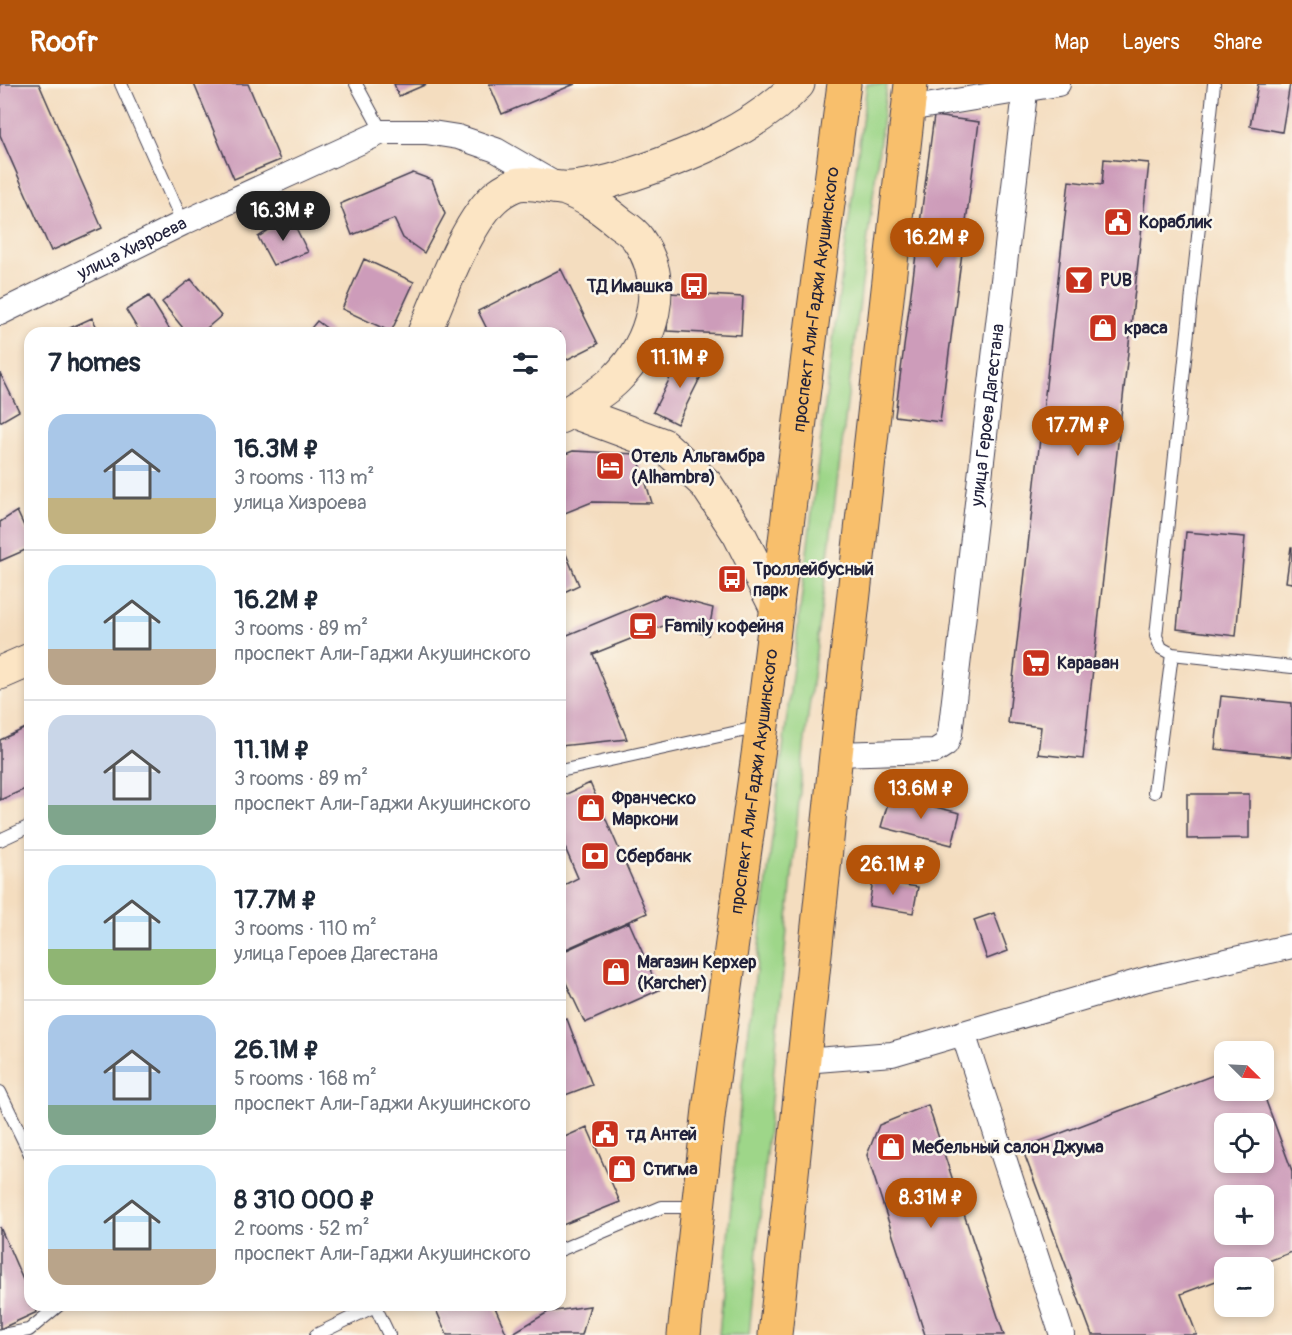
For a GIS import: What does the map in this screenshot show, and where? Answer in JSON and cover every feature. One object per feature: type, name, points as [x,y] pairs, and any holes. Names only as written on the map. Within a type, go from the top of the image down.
[{"type":"main road","points":[[427,327],[478,216],[501,192],[519,184],[563,188],[595,185],[618,179],[681,156],[719,138],[760,116],[783,100],[798,84]]},
{"type":"main road","name":"проспект Али-Гаджи Акушинского","points":[[699,1207],[709,1109],[762,726],[844,84]]},
{"type":"main road","points":[[775,1335],[836,754],[909,96]]},
{"type":"main road","points":[[563,188],[600,206],[637,236],[648,255],[655,276],[656,292],[653,314],[646,337],[633,360],[596,396],[566,413]]},
{"type":"main road","points":[[566,414],[663,446],[706,484],[739,534],[777,609]]},
{"type":"main road","points":[[0,673],[24,663]]},
{"type":"main road","points":[[689,1332],[715,1234],[699,1207]]},
{"type":"street","points":[[909,96],[1058,84]]},
{"type":"street","name":"улица Героев Дагестана","points":[[836,754],[936,751],[946,744],[950,734],[1026,87]]},
{"type":"street","name":"улица Хизроева","points":[[0,313],[183,223],[382,132],[426,132],[458,137],[496,150],[563,188]]},
{"type":"street","points":[[804,1061],[892,1054],[1147,979],[1292,946]]},
{"type":"street","points":[[963,1033],[1062,1335]]},
{"type":"lane","points":[[121,84],[183,223]]},
{"type":"lane","points":[[356,84],[382,132]]},
{"type":"lane","points":[[1214,84],[1156,636],[1161,648],[1172,654],[1292,667]]},
{"type":"lane","points":[[1154,792],[1172,654]]},
{"type":"lane","points":[[566,770],[762,726]]},
{"type":"lane","points":[[0,840],[24,829]]},
{"type":"lane","points":[[0,1092],[24,1142]]},
{"type":"lane","points":[[566,1247],[662,1207],[699,1207]]},
{"type":"lane","points":[[2,1335],[29,1330],[52,1311]]},
{"type":"lane","points":[[316,1335],[365,1311]]},
{"type":"lane","points":[[377,1311],[389,1335]]},
{"type":"green space","points":[[867,84],[887,84],[804,748],[749,1335],[719,1335],[742,1085],[830,364]]},
{"type":"building","points":[[0,84],[39,84],[102,228],[51,251],[0,135]]},
{"type":"building","points":[[194,84],[248,84],[280,160],[234,179]]},
{"type":"building","points":[[394,84],[427,84],[399,96]]},
{"type":"building","points":[[489,84],[575,84],[502,114]]},
{"type":"building","points":[[1258,84],[1290,84],[1282,132],[1250,126]]},
{"type":"building","points":[[934,116],[979,122],[940,422],[895,416]]},
{"type":"building","points":[[1104,159],[1149,163],[1083,759],[1038,754],[1041,727],[1008,723],[1069,181],[1102,185]]},
{"type":"building","points":[[413,173],[432,180],[445,214],[424,253],[403,238],[394,219],[352,235],[340,204]]},
{"type":"building","points":[[290,216],[308,252],[273,265],[258,237]]},
{"type":"building","points":[[364,259],[414,282],[393,327],[380,327],[342,309]]},
{"type":"building","points":[[561,269],[598,344],[566,360],[566,327],[486,327],[478,311]]},
{"type":"building","points":[[191,279],[221,316],[208,327],[182,327],[162,302]]},
{"type":"building","points":[[669,293],[743,297],[741,335],[667,331]]},
{"type":"building","points":[[149,296],[168,327],[136,327],[126,310]]},
{"type":"building","points":[[92,318],[97,327],[72,327]]},
{"type":"building","points":[[317,321],[325,327],[312,327]]},
{"type":"building","points":[[682,354],[706,366],[677,424],[653,412]]},
{"type":"building","points":[[0,373],[19,411],[0,422]]},
{"type":"building","points":[[573,451],[637,454],[652,503],[592,502],[566,513],[566,454]]},
{"type":"building","points":[[17,511],[24,526],[24,551],[0,561],[0,522]]},
{"type":"building","points":[[1186,532],[1245,537],[1236,636],[1177,629]]},
{"type":"building","points":[[1292,547],[1292,583],[1286,582]]},
{"type":"building","points":[[566,554],[579,585],[566,591]]},
{"type":"building","points":[[664,595],[713,608],[708,635],[668,624],[593,654],[627,739],[566,745],[566,636]]},
{"type":"building","points":[[1221,696],[1292,703],[1292,757],[1215,749]]},
{"type":"building","points":[[24,729],[24,790],[0,800],[0,740]]},
{"type":"building","points":[[590,783],[647,913],[566,949],[566,884],[578,878],[566,850],[566,794]]},
{"type":"building","points":[[1187,794],[1249,794],[1249,838],[1187,839]]},
{"type":"building","points":[[890,796],[960,813],[952,845],[881,827]]},
{"type":"building","points":[[873,880],[918,887],[913,913],[869,906]]},
{"type":"building","points":[[994,913],[1008,951],[987,959],[974,920]]},
{"type":"building","points":[[629,922],[659,990],[585,1023],[566,983],[566,950]]},
{"type":"building","points":[[566,1019],[592,1085],[566,1095]]},
{"type":"building","points":[[1214,1075],[1214,1101],[1266,1101],[1271,1113],[1214,1113],[1214,1173],[1274,1173],[1274,1122],[1292,1171],[1292,1252],[1274,1259],[1274,1257],[1214,1257],[1214,1282],[1181,1294],[1197,1335],[1092,1335],[1022,1148]]},
{"type":"building","points":[[928,1105],[1004,1335],[925,1335],[867,1155],[879,1125]]},
{"type":"building","points":[[587,1127],[620,1202],[566,1224],[566,1136]]},
{"type":"building","points":[[0,1227],[24,1282],[24,1311],[37,1312],[0,1329]]},
{"type":"building","points":[[590,1306],[582,1335],[513,1335],[548,1312]]},
{"type":"building","points":[[437,1311],[497,1311],[507,1335],[447,1335]]},
{"type":"place","name":"Кораблик","points":[[1118,222]]},
{"type":"place","name":"PUB","points":[[1079,280]]},
{"type":"place","name":"ТД Имашка","points":[[694,286]]},
{"type":"place","name":"краса","points":[[1103,328]]},
{"type":"place","name":"Отель Альгамбра (Alhambra)","points":[[610,466]]},
{"type":"place","name":"Троллейбусный парк","points":[[732,579]]},
{"type":"place","name":"Family кофейня","points":[[643,626]]},
{"type":"place","name":"Караван","points":[[1036,663]]},
{"type":"place","name":"Франческо Маркони","points":[[591,808]]},
{"type":"place","name":"Сбербанк","points":[[595,856]]},
{"type":"place","name":"Магазин Керхер (Karcher)","points":[[616,972]]},
{"type":"place","name":"тд Антей","points":[[605,1134]]},
{"type":"place","name":"Мебельный салон Джума","points":[[891,1147]]},
{"type":"place","name":"Стигма","points":[[622,1169]]}]
